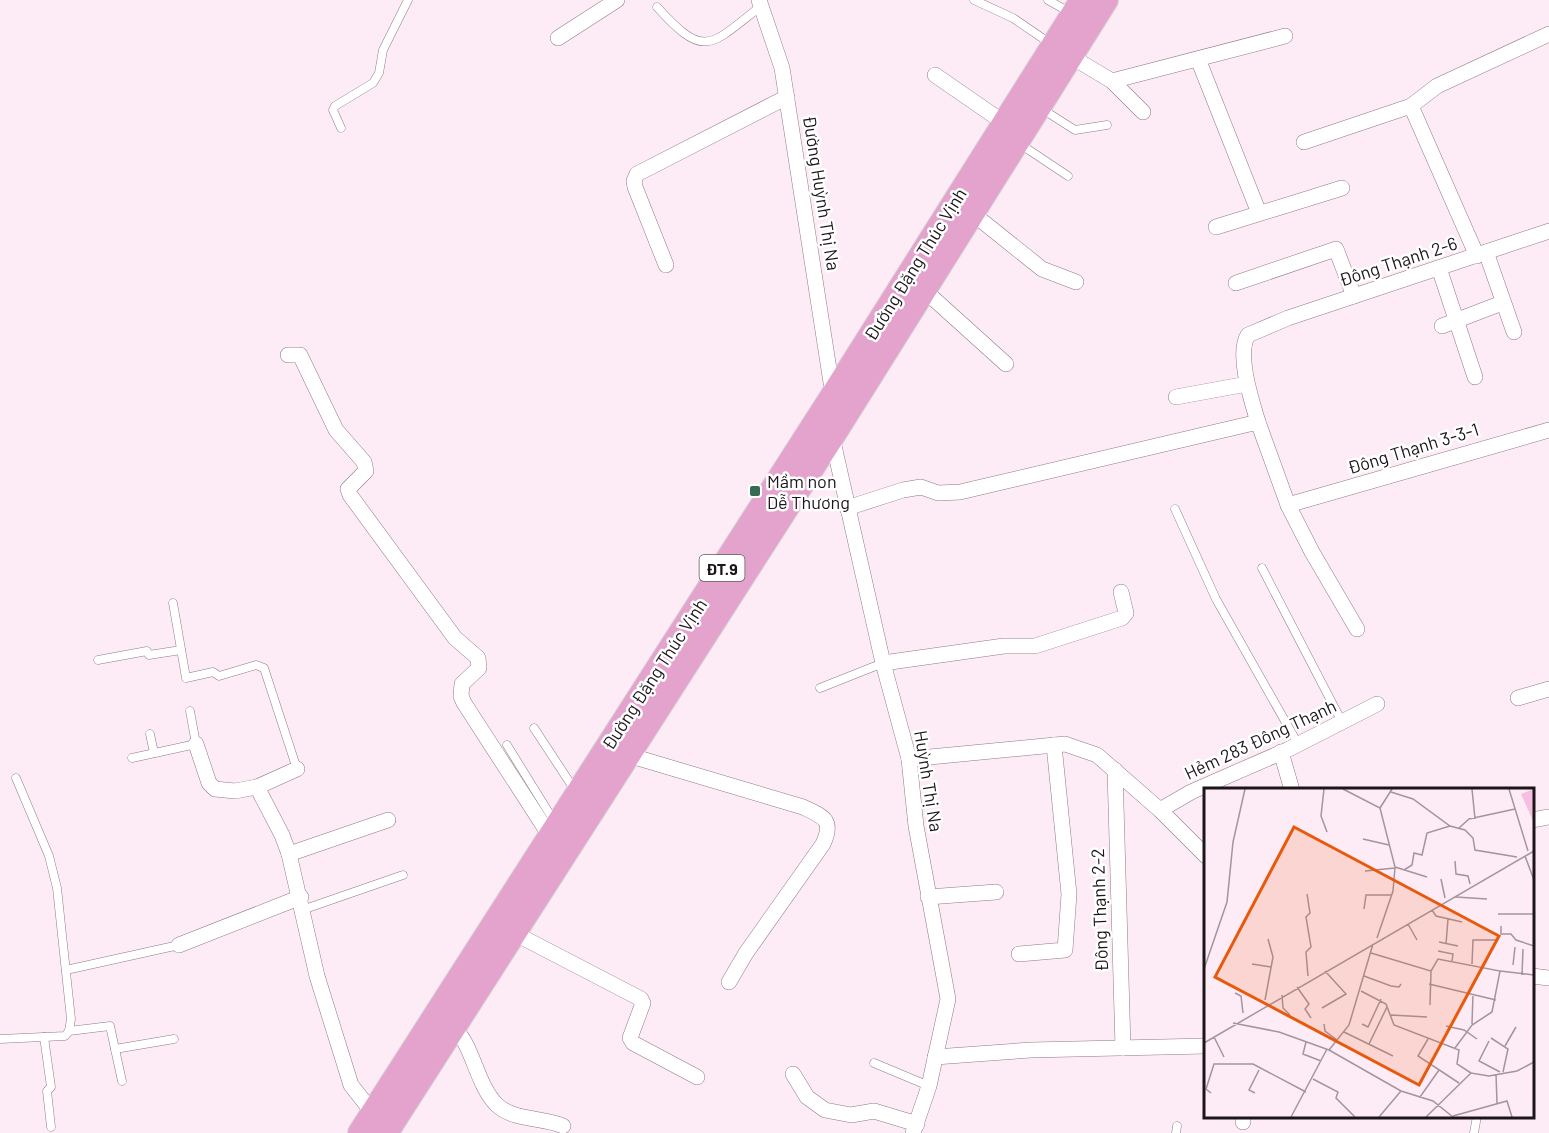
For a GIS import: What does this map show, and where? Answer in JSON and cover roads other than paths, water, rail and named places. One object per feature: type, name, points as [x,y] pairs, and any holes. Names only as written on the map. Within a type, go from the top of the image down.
[{"type":"main road","name":"Đường Đặng Thúc Vịnh","points":[[360,1133],[833,395],[1062,51],[1106,0]]},
{"type":"main road","name":"Đường Đặng Thúc Vịnh","points":[[386,1133],[832,437],[972,213],[1010,132],[1038,107],[1062,51],[1077,7]]},
{"type":"street","points":[[558,38],[617,0]]},
{"type":"street","name":"Đường Huỳnh Thị Na","points":[[760,3],[782,68],[833,395]]},
{"type":"street","points":[[1304,142],[1411,106],[1437,86],[1549,34]]},
{"type":"street","points":[[1112,81],[1285,36]]},
{"type":"street","points":[[1062,51],[1112,81],[1143,112]]},
{"type":"street","points":[[1198,59],[1259,213]]},
{"type":"street","points":[[935,75],[1010,132]]},
{"type":"street","points":[[666,265],[635,187],[634,181],[637,174],[787,97]]},
{"type":"street","points":[[1411,106],[1482,254],[1514,332]]},
{"type":"street","points":[[1216,227],[1342,188]]},
{"type":"street","points":[[972,213],[1042,269],[1076,282]]},
{"type":"street","name":"Đông Thạnh 2-6","points":[[1247,384],[1245,340],[1248,335],[1259,329],[1549,231]]},
{"type":"street","points":[[1236,283],[1336,249],[1353,296]]},
{"type":"street","points":[[1439,268],[1475,377]]},
{"type":"street","points":[[924,290],[1006,364]]},
{"type":"street","points":[[1442,326],[1502,303]]},
{"type":"street","points":[[288,355],[300,356],[336,430],[364,462],[366,471],[348,489],[350,495],[455,638],[478,658],[479,668],[462,684],[461,696],[464,703],[553,830]]},
{"type":"street","points":[[1176,398],[1247,384],[1288,505],[1312,552],[1358,628]]},
{"type":"street","points":[[847,508],[903,490],[921,487],[938,493],[960,492],[1258,422]]},
{"type":"street","name":"Đông Thạnh 3-3-1","points":[[1288,505],[1549,430]]},
{"type":"street","name":"Huỳnh Thị Na","points":[[832,437],[883,663],[909,759],[916,826],[948,999],[929,1086],[915,1128]]},
{"type":"street","points":[[883,663],[1004,645],[1035,646],[1071,636],[1122,618],[1126,613],[1121,592]]},
{"type":"street","points":[[1518,698],[1549,688]]},
{"type":"street","name":"Hẻm 283 Đông Thạnh","points":[[1160,810],[1191,792],[1298,744],[1377,704]]},
{"type":"street","points":[[196,744],[209,783],[215,789],[235,791],[256,786],[297,769]]},
{"type":"street","points":[[909,759],[1065,744],[1097,755],[1160,810],[1204,854]]},
{"type":"street","points":[[1019,954],[1065,950],[1069,894],[1054,746]]},
{"type":"street","points":[[1281,752],[1292,788]]},
{"type":"street","points":[[628,755],[803,807],[820,815],[827,822],[829,831],[823,844],[746,953],[729,982]]},
{"type":"street","name":"Đông Thạnh 2-2","points":[[1115,770],[1122,1048]]},
{"type":"street","points":[[256,786],[282,835],[289,854],[317,976],[351,1085],[373,1113]]},
{"type":"street","points":[[1534,820],[1549,817]]},
{"type":"street","points":[[289,854],[388,820]]},
{"type":"street","points":[[928,897],[996,892]]},
{"type":"street","points":[[179,945],[301,904]]},
{"type":"street","points":[[514,933],[641,999],[643,1003],[630,1038],[633,1043],[697,1077]]},
{"type":"street","points":[[453,1029],[462,1034],[484,1089],[498,1106],[516,1115],[563,1126]]},
{"type":"street","points":[[935,1057],[1204,1046]]},
{"type":"street","points":[[793,1074],[807,1097],[825,1110],[851,1115],[874,1111],[915,1128]]},
{"type":"lane","points":[[341,128],[333,110],[335,106],[373,83],[379,73],[383,50],[408,0]]},
{"type":"lane","points":[[974,0],[1012,18],[1062,51]]},
{"type":"lane","points":[[1048,0],[1077,7]]},
{"type":"lane","points":[[657,7],[685,36],[703,43],[722,37],[760,3]]},
{"type":"lane","points":[[1038,107],[1075,130],[1107,124]]},
{"type":"lane","points":[[1010,132],[1068,176]]},
{"type":"lane","points":[[1175,509],[1216,599],[1298,744]]},
{"type":"lane","points":[[1262,568],[1342,722]]},
{"type":"lane","points":[[173,603],[186,678],[213,672],[219,676],[256,665],[264,668],[297,769]]},
{"type":"lane","points":[[98,660],[147,651],[148,655],[181,650]]},
{"type":"lane","points":[[820,688],[883,663]]},
{"type":"lane","points":[[132,758],[196,744],[190,711]]},
{"type":"lane","points":[[534,728],[577,793]]},
{"type":"lane","points":[[150,734],[154,753]]},
{"type":"lane","points":[[507,745],[553,830]]},
{"type":"lane","points":[[0,1039],[65,1036],[69,1031],[71,1019],[57,888],[49,856],[16,778]]},
{"type":"lane","points":[[301,904],[403,875]]},
{"type":"lane","points":[[66,970],[179,945]]},
{"type":"lane","points":[[69,1031],[110,1026],[122,1081]]},
{"type":"lane","points":[[44,1037],[51,1087],[47,1091],[51,1127]]},
{"type":"lane","points":[[115,1049],[174,1038]]},
{"type":"lane","points":[[874,1064],[929,1086]]},
{"type":"lane","points":[[1474,1133],[1477,1118]]},
{"type":"place","name":"Mầm non Dễ Thương","points":[[755,491]]}]
